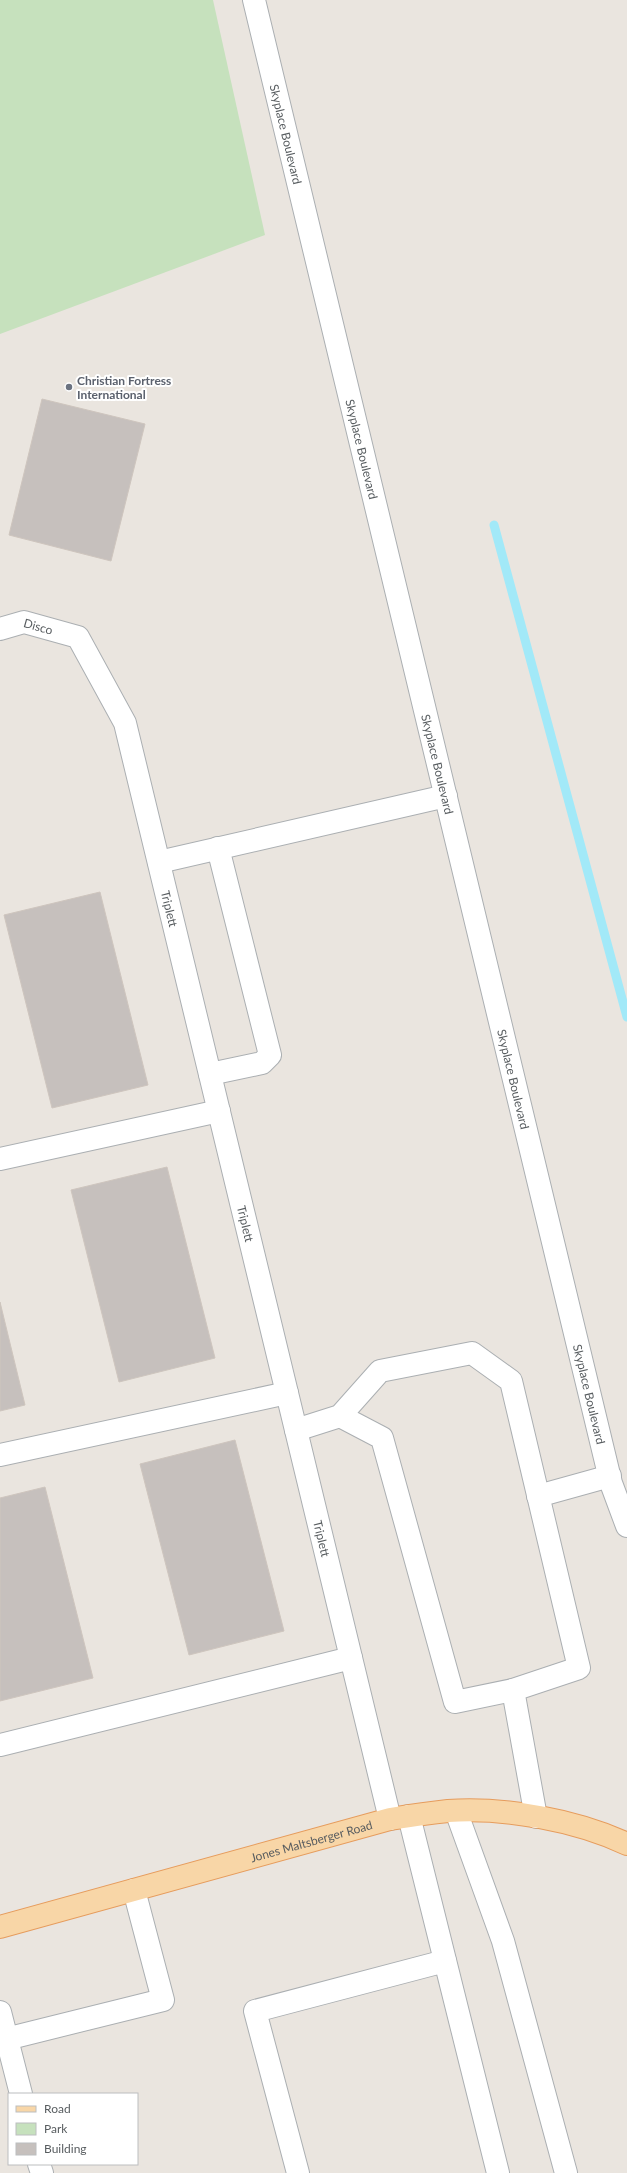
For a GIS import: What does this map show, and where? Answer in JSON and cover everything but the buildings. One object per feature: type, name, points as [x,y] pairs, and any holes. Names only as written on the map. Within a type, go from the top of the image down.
[{"type":"main road","name":"Jones Maltsberger Road","points":[[0,1927],[399,1818],[456,1811],[492,1812],[536,1817],[579,1827],[627,1844]]},
{"type":"street","name":"Skyplace Boulevard","points":[[254,0],[610,1476],[627,1526]]},
{"type":"street","name":"Disco","points":[[0,626],[24,622],[78,636]]},
{"type":"street","name":"Triplett","points":[[78,636],[125,723],[351,1658],[399,1818],[445,1961],[498,2173]]},
{"type":"street","points":[[158,862],[446,796]]},
{"type":"street","points":[[210,1074],[262,1063],[270,1055],[218,848]]},
{"type":"street","points":[[0,1159],[219,1111]]},
{"type":"street","points":[[296,1430],[340,1416],[380,1371],[472,1353],[511,1381],[579,1668],[513,1690],[455,1702],[382,1438],[340,1416]]},
{"type":"street","points":[[0,1455],[287,1394]]},
{"type":"street","points":[[538,1496],[610,1476]]},
{"type":"street","points":[[0,1744],[351,1658]]},
{"type":"street","points":[[513,1690],[536,1817]]},
{"type":"street","points":[[456,1811],[503,1941],[566,2173]]},
{"type":"street","points":[[6,2039],[163,2000],[134,1890]]},
{"type":"street","points":[[298,2173],[255,2011],[445,1961]]},
{"type":"street","points":[[0,2012],[21,2093]]},
{"type":"green space","points":[[0,0],[213,0],[265,235],[0,334]]},
{"type":"waterway","points":[[494,525],[627,1017]]},
{"type":"place","name":"Christian Fortress International","points":[[69,387]]}]
